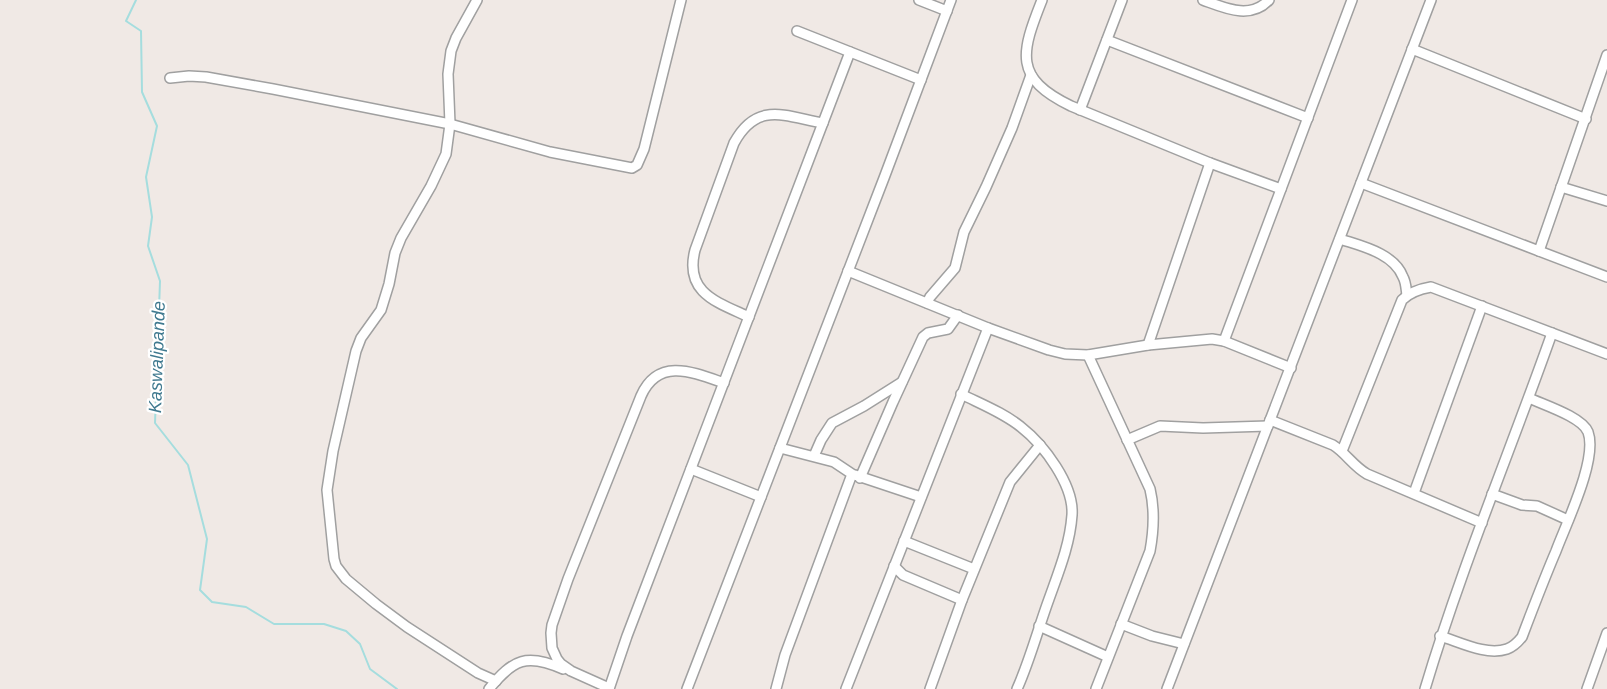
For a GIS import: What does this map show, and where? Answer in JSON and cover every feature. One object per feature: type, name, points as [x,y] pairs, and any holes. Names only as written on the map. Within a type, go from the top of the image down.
[{"type":"street","points":[[477,0],[451,51],[448,74],[450,124],[448,144],[442,165],[399,243],[381,310],[361,338],[356,351],[327,490],[334,559],[345,579],[407,627],[478,673],[492,685],[513,665],[533,660],[571,671]]},
{"type":"street","points":[[170,78],[206,77],[450,124],[550,152],[632,168],[637,165],[644,149],[681,0]]},
{"type":"street","points":[[920,0],[947,11]]},
{"type":"street","points":[[687,689],[951,0]]},
{"type":"street","points":[[1042,0],[1031,29],[1027,62],[1031,75],[1049,94],[1080,110],[1281,189]]},
{"type":"street","points":[[1080,110],[1122,0]]},
{"type":"street","points":[[1203,0],[1239,11],[1259,8],[1269,0]]},
{"type":"street","points":[[1224,340],[1352,0]]},
{"type":"street","points":[[1167,689],[1431,0]]},
{"type":"street","points":[[797,31],[921,80]]},
{"type":"street","points":[[1107,40],[1308,118]]},
{"type":"street","points":[[1412,49],[1586,119]]},
{"type":"street","points":[[724,383],[682,370],[669,370],[648,381],[568,579],[552,625],[551,642],[554,655],[571,671],[609,689],[627,636],[724,383],[850,52]]},
{"type":"street","points":[[1539,250],[1607,55]]},
{"type":"street","points":[[927,303],[956,268],[964,232],[1012,128],[1031,75]]},
{"type":"street","points":[[749,317],[705,295],[692,271],[695,250],[734,143],[743,129],[763,115],[777,114],[823,123]]},
{"type":"street","points":[[1148,345],[1210,163]]},
{"type":"street","points":[[1361,183],[1607,277]]},
{"type":"street","points":[[1561,187],[1607,201]]},
{"type":"street","points":[[1340,239],[1388,259],[1403,275],[1407,295]]},
{"type":"street","points":[[848,271],[988,328],[1065,354],[1088,355],[1148,345],[1212,339],[1224,340],[1291,368]]},
{"type":"street","points":[[1342,451],[1402,300],[1420,289],[1431,287],[1607,354]]},
{"type":"street","points":[[1414,493],[1482,306]]},
{"type":"street","points":[[776,689],[785,655],[856,476],[925,335],[948,329],[958,315]]},
{"type":"street","points":[[846,689],[988,328]]},
{"type":"street","points":[[1425,689],[1440,636],[1552,333]]},
{"type":"street","points":[[1088,355],[1150,489],[1154,510],[1149,551],[1096,689]]},
{"type":"street","points":[[814,456],[832,423],[902,382]]},
{"type":"street","points":[[962,393],[1006,417],[1021,427],[1040,445],[1059,471],[1070,498],[1072,513],[1067,546],[1017,689]]},
{"type":"street","points":[[1440,636],[1491,650],[1509,649],[1522,637],[1581,488],[1587,468],[1590,442],[1588,432],[1574,418],[1529,398]]},
{"type":"street","points":[[1127,440],[1160,426],[1203,428],[1269,423],[1333,445],[1360,470],[1482,523]]},
{"type":"street","points":[[930,689],[962,600],[1010,482],[1040,445]]},
{"type":"street","points":[[780,448],[834,462],[856,476],[921,497]]},
{"type":"street","points":[[691,469],[761,497]]},
{"type":"street","points":[[1492,494],[1522,505],[1537,506],[1568,520]]},
{"type":"street","points":[[904,540],[974,569]]},
{"type":"street","points":[[894,566],[910,579],[962,600]]},
{"type":"street","points":[[1121,624],[1152,636],[1184,644]]},
{"type":"street","points":[[1039,626],[1108,657]]},
{"type":"street","points":[[1587,689],[1607,633]]},
{"type":"waterway","name":"Kaswalipande","points":[[136,0],[126,21],[141,31],[142,92],[157,126],[146,177],[152,217],[148,246],[160,281],[155,423],[188,465],[207,539],[200,590],[212,602],[246,607],[274,624],[324,624],[346,631],[360,644],[370,669],[397,689]]}]
